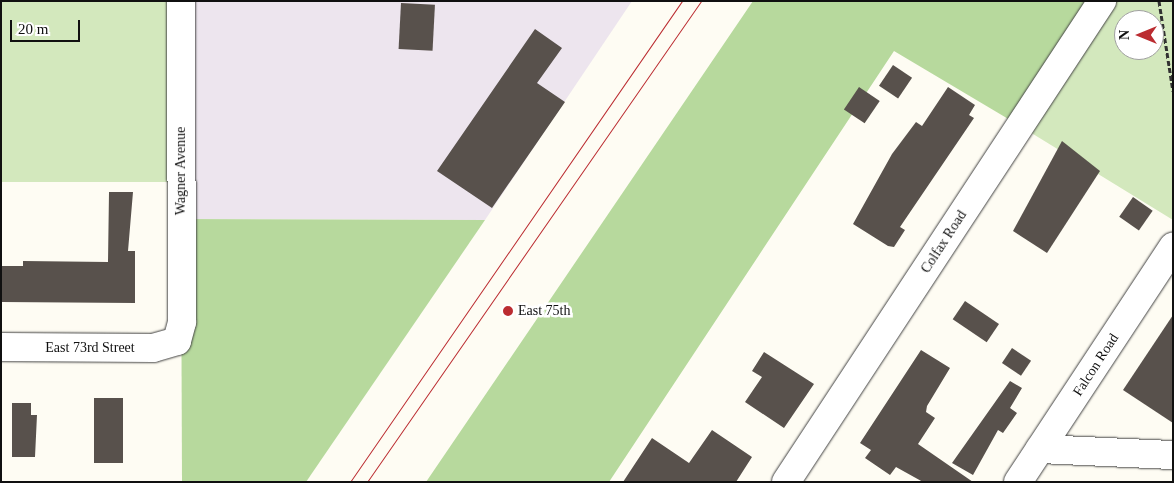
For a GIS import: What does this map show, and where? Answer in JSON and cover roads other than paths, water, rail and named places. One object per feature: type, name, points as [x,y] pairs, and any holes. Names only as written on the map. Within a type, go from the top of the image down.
[{"type":"street","name":"Wagner Avenue","points":[[178,341],[182,322],[181,1]]},
{"type":"street","name":"Colfax Road","points":[[786,482],[1102,1]]},
{"type":"street","name":"Falcon Road","points":[[1018,482],[1173,247]]},
{"type":"street","name":"East 73rd Street","points":[[1,347],[153,348],[178,341]]},
{"type":"street","points":[[1040,450],[1173,455]]},
{"type":"tram line","points":[[350,482],[682,1]]},
{"type":"tram line","points":[[367,482],[701,1]]},
{"type":"place","name":"East 75th","points":[[508,311]]}]
